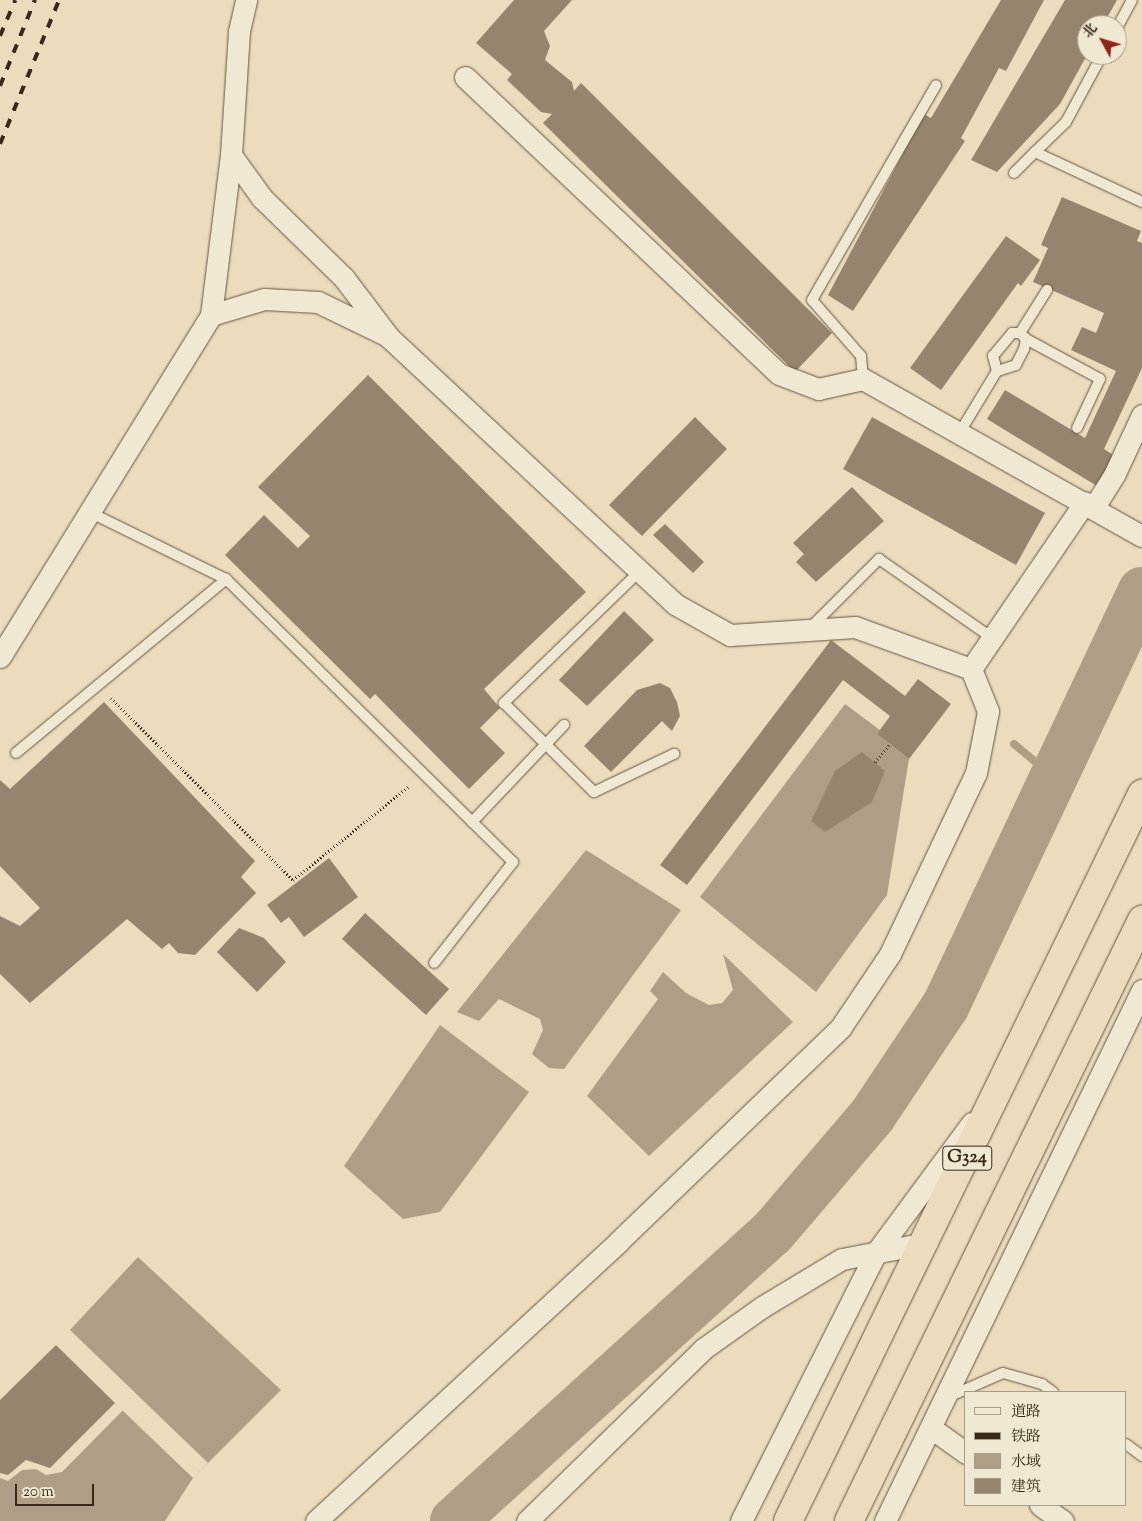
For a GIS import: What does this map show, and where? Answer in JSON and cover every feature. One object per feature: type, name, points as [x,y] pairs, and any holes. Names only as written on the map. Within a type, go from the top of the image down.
[{"type":"highway","name":"G324","points":[[788,1521],[926,1243],[1142,794]]},
{"type":"highway","name":"G324","points":[[849,1521],[1142,920]]},
{"type":"street","points":[[0,657],[211,315],[231,155],[239,31],[246,0]]},
{"type":"street","points":[[465,77],[779,374],[818,389],[863,379],[1142,536]]},
{"type":"street","points":[[231,155],[262,198],[344,278],[388,336],[675,604],[730,635],[855,627],[971,668],[988,711],[976,773],[890,954],[841,1027],[618,1241],[316,1521]]},
{"type":"street","points":[[211,315],[264,299],[318,302],[388,336]]},
{"type":"street","points":[[971,668],[991,637],[1094,508],[1115,473],[1142,415]]},
{"type":"street","points":[[884,1521],[946,1398],[1142,990]]},
{"type":"street","points":[[741,1521],[875,1254],[1006,1078]]},
{"type":"street","points":[[527,1521],[703,1349],[762,1307],[842,1259],[926,1243]]},
{"type":"street","points":[[931,1428],[964,1452]]},
{"type":"street","points":[[1041,1506],[1063,1521]]},
{"type":"lane","points":[[1125,15],[1134,0],[1142,4]]},
{"type":"lane","points":[[1014,173],[1066,122],[1097,65]]},
{"type":"lane","points":[[863,379],[861,356],[812,300],[936,85]]},
{"type":"lane","points":[[1035,152],[1142,202]]},
{"type":"lane","points":[[960,432],[997,371],[1016,365],[1023,336],[1047,290]]},
{"type":"lane","points":[[997,371],[993,363],[997,350],[1012,333],[1023,336],[1100,380],[1077,428]]},
{"type":"lane","points":[[89,512],[226,580],[513,862],[434,963]]},
{"type":"lane","points":[[808,630],[879,559],[991,637]]},
{"type":"lane","points":[[640,571],[504,703],[594,792],[674,754]]},
{"type":"lane","points":[[16,753],[226,580]]},
{"type":"lane","points":[[472,822],[564,725]]},
{"type":"lane","points":[[946,1398],[1003,1373],[1042,1384],[1052,1391]]},
{"type":"lane","points":[[1127,1445],[1142,1456]]},
{"type":"path","points":[[98,685],[293,880],[423,774]]},
{"type":"path","points":[[875,762],[890,744]]},
{"type":"water","points":[[845,704],[880,730],[877,734],[909,759],[887,895],[816,992],[700,897]]},
{"type":"water","points":[[586,850],[681,910],[564,1069],[549,1068],[532,1054],[543,1030],[540,1019],[499,999],[479,1021],[457,1012]]},
{"type":"water","points":[[723,954],[793,1022],[649,1156],[587,1096],[658,999],[650,991],[663,972],[686,993],[709,1005],[722,1003],[733,990]]},
{"type":"water","points":[[440,1025],[529,1092],[440,1212],[403,1219],[344,1166]]},
{"type":"water","points":[[138,1257],[281,1390],[193,1478],[165,1521],[0,1521],[0,1478],[8,1481],[22,1470],[36,1469],[46,1475],[62,1472],[137,1396],[70,1330]]},
{"type":"pier","points":[[70,1330],[208,1463],[193,1478],[121,1409],[134,1396]]},
{"type":"building","points":[[514,0],[572,0],[544,31],[550,46],[545,60],[572,82],[574,91],[581,83],[832,333],[795,372],[543,123],[552,114],[541,112],[507,80],[512,74],[476,43]]},
{"type":"building","points":[[1001,0],[1044,0],[1006,71],[999,68],[961,138],[965,141],[853,311],[828,295],[924,114],[931,118]]},
{"type":"building","points":[[1065,0],[1117,0],[1109,15],[1077,15],[1077,65],[1081,65],[1060,104],[997,172],[971,160]]},
{"type":"building","points":[[1062,197],[1141,231],[1137,241],[1142,243],[1142,368],[1104,449],[1115,456],[1097,486],[987,419],[1005,390],[1085,438],[1116,371],[1071,350],[1082,327],[1096,333],[1104,313],[1033,282],[1048,248],[1041,245]]},
{"type":"building","points":[[1006,236],[1040,260],[1021,286],[1018,283],[941,390],[910,368]]},
{"type":"building","points":[[368,375],[586,592],[484,689],[500,708],[480,728],[505,753],[469,789],[375,694],[370,699],[225,555],[264,515],[298,548],[310,536],[258,487]]},
{"type":"building","points":[[695,417],[727,449],[642,536],[609,505]]},
{"type":"building","points":[[872,417],[1045,513],[1016,565],[843,469]]},
{"type":"building","points":[[852,487],[884,521],[816,582],[796,562],[804,554],[793,543]]},
{"type":"building","points":[[665,524],[704,562],[693,573],[653,535]]},
{"type":"building","points":[[624,611],[654,640],[587,706],[559,680]]},
{"type":"building","points":[[831,640],[905,696],[918,679],[951,704],[909,759],[877,734],[890,716],[843,680],[687,885],[660,865]]},
{"type":"building","points":[[660,683],[670,688],[677,702],[680,716],[672,731],[662,721],[611,772],[584,746],[637,690]]},
{"type":"building","points":[[104,702],[255,861],[241,877],[256,893],[195,955],[178,953],[169,943],[162,949],[127,919],[30,1003],[0,974],[0,916],[20,926],[40,908],[0,866],[0,780],[10,789]]},
{"type":"building","points":[[862,752],[885,771],[872,802],[825,832],[811,821],[835,771]]},
{"type":"building","points":[[329,858],[358,897],[304,937],[289,917],[281,923],[267,905]]},
{"type":"building","points":[[365,913],[449,989],[426,1015],[342,939]]},
{"type":"building","points":[[239,928],[264,938],[286,962],[257,992],[217,952]]},
{"type":"building","points":[[56,1345],[115,1403],[50,1468],[26,1460],[8,1475],[0,1473],[0,1400]]},
{"type":"waterway","points":[[454,1521],[772,1233],[872,1116],[946,1005],[1142,591]]},
{"type":"waterway","points":[[1014,744],[1055,778]]},
{"type":"railway","points":[[0,36],[15,0]]},
{"type":"railway","points":[[0,86],[35,0]]},
{"type":"railway","points":[[0,144],[59,0]]}]
